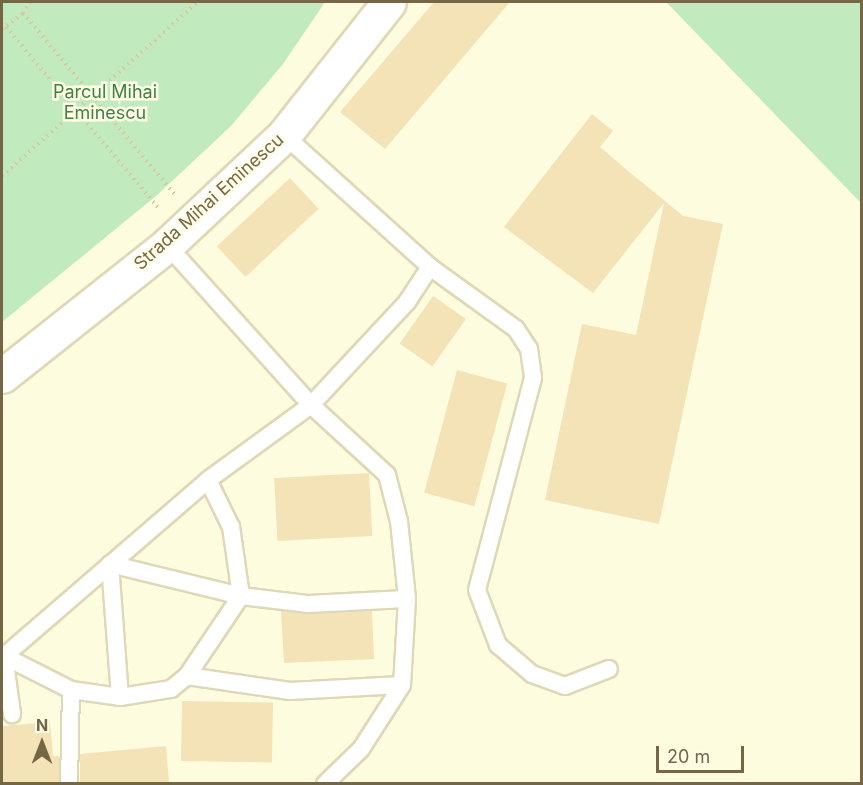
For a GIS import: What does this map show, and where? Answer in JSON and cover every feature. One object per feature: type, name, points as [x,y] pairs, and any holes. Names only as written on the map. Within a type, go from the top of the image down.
[{"type":"main road","name":"Strada Mihai Eminescu","points":[[2,376],[181,232],[284,135],[389,2]]},
{"type":"lane","points":[[284,135],[430,267],[516,329],[529,349],[533,378],[477,590],[498,645],[532,674],[565,686],[609,669]]},
{"type":"lane","points":[[181,232],[311,405],[387,475],[399,521],[407,599],[402,685],[361,749],[325,783]]},
{"type":"lane","points":[[3,657],[208,480],[311,405],[407,302],[430,267]]},
{"type":"lane","points":[[3,657],[71,690],[120,697],[171,689],[187,676],[241,596],[231,527],[208,480]]},
{"type":"lane","points":[[110,564],[241,596],[307,604],[407,599]]},
{"type":"lane","points":[[110,564],[120,697]]},
{"type":"lane","points":[[3,657],[12,714]]},
{"type":"lane","points":[[187,676],[290,691],[402,685]]},
{"type":"lane","points":[[69,783],[71,690]]},
{"type":"path","points":[[30,2],[23,13],[4,28],[181,232]]},
{"type":"path","points":[[2,176],[198,2]]},
{"type":"path","points":[[23,13],[181,232]]},
{"type":"green space","name":"Parcul Mihai Eminescu","points":[[2,2],[325,2],[283,64],[231,126],[156,196],[2,322]]},
{"type":"green space","points":[[861,2],[861,203],[667,3]]},
{"type":"building","points":[[434,2],[510,2],[385,149],[340,112]]},
{"type":"building","points":[[592,114],[613,131],[600,147],[627,170],[683,216],[723,224],[659,524],[545,500],[582,324],[636,335],[664,203],[593,293],[504,227]]},
{"type":"building","points":[[290,178],[319,209],[246,277],[217,246]]},
{"type":"building","points":[[433,296],[466,319],[432,366],[400,344]]},
{"type":"building","points":[[457,370],[507,383],[474,506],[424,493]]},
{"type":"building","points":[[369,473],[372,536],[277,541],[274,478]]},
{"type":"building","points":[[281,611],[308,614],[372,611],[374,659],[284,663]]},
{"type":"building","points":[[182,701],[273,703],[272,763],[181,761]]},
{"type":"building","points":[[50,722],[53,756],[59,756],[59,783],[2,783],[2,726]]},
{"type":"building","points":[[166,746],[169,783],[80,783],[80,754]]}]
